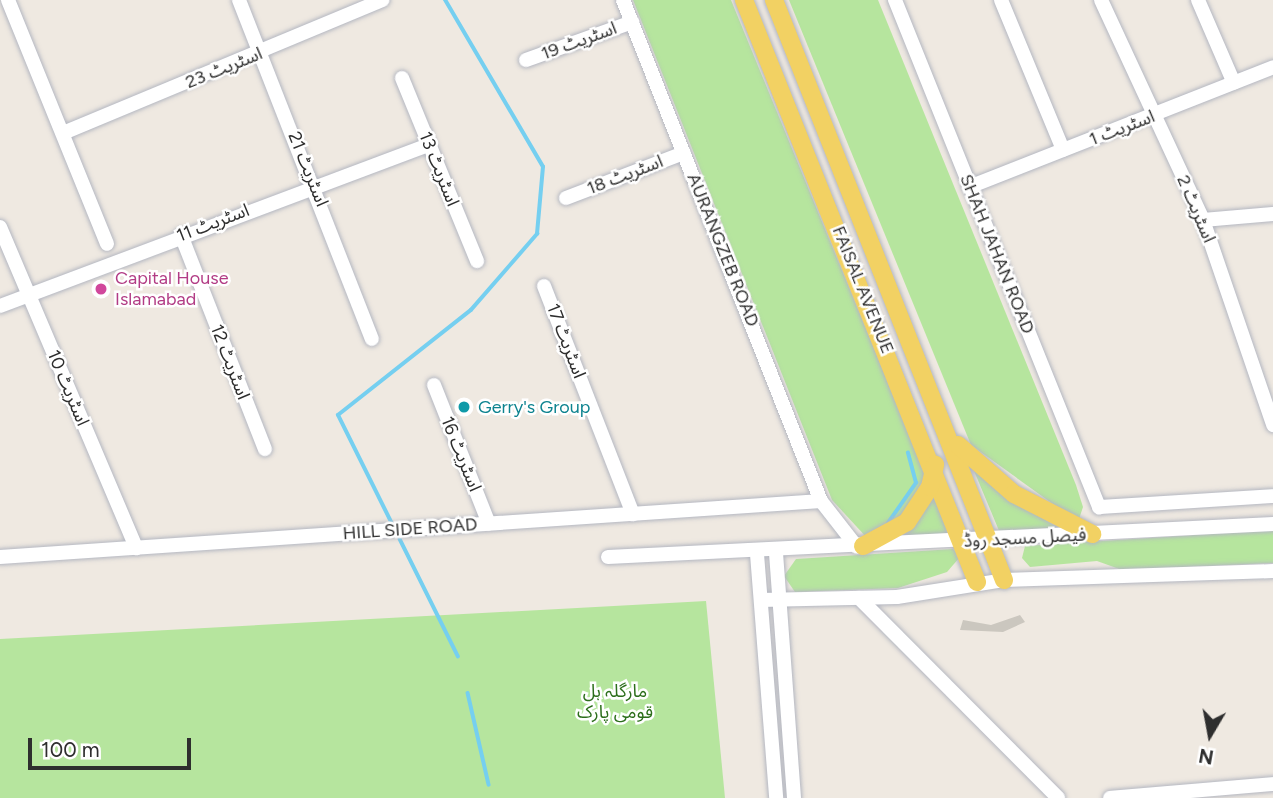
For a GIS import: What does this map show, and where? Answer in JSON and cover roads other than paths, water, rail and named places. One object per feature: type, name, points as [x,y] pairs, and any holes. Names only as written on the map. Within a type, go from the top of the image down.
[{"type":"main road","name":"FAISAL AVENUE","points":[[744,0],[935,465],[965,541],[977,582]]},
{"type":"main road","name":"FAISAL AVENUE","points":[[774,0],[1004,580]]},
{"type":"main road","points":[[947,431],[1014,494],[1092,534]]},
{"type":"main road","points":[[860,547],[907,522],[930,487],[935,465]]},
{"type":"street","points":[[8,0],[107,244]]},
{"type":"street","name":"اسٹریٹ 21","points":[[239,0],[314,183],[372,339]]},
{"type":"street","name":"اسٹریٹ 23","points":[[63,133],[261,54],[382,0]]},
{"type":"street","name":"AURANGZEB ROAD","points":[[623,0],[821,501],[860,547]]},
{"type":"street","name":"SHAH JAHAN ROAD","points":[[895,0],[1100,507],[1273,496]]},
{"type":"street","name":"اسٹریٹ 2","points":[[1101,0],[1203,220],[1273,425]]},
{"type":"street","points":[[1198,0],[1234,83]]},
{"type":"street","points":[[1003,1],[1063,150]]},
{"type":"street","name":"اسٹریٹ 19","points":[[526,60],[632,22]]},
{"type":"street","name":"اسٹریٹ 1","points":[[970,187],[1273,67]]},
{"type":"street","name":"اسٹریٹ 13","points":[[402,78],[477,261]]},
{"type":"street","name":"اسٹریٹ 11","points":[[0,306],[314,183],[428,145]]},
{"type":"street","name":"اسٹریٹ 18","points":[[566,198],[684,153]]},
{"type":"street","points":[[1203,220],[1273,214]]},
{"type":"street","name":"اسٹریٹ 10","points":[[0,227],[136,548]]},
{"type":"street","name":"اسٹریٹ 12","points":[[181,235],[265,449]]},
{"type":"street","name":"اسٹریٹ 17","points":[[544,286],[633,514]]},
{"type":"street","name":"اسٹریٹ 16","points":[[434,384],[489,524]]},
{"type":"street","name":"HILL SIDE ROAD","points":[[0,557],[821,501]]},
{"type":"street","name":"فیصل مسجد روڈ","points":[[608,557],[757,554],[1273,524]]},
{"type":"street","points":[[776,552],[794,798]]},
{"type":"street","points":[[757,554],[776,798]]},
{"type":"street","points":[[761,600],[859,598],[1004,580],[1273,571]]},
{"type":"street","points":[[859,598],[1058,798]]},
{"type":"street","points":[[1110,798],[1273,784]]},
{"type":"waterway","points":[[391,522],[338,415],[471,310],[537,234],[543,167],[445,0]]},
{"type":"waterway","points":[[888,523],[916,483],[908,453]]},
{"type":"waterway","points":[[400,539],[458,656]]},
{"type":"waterway","points":[[468,693],[489,785]]},
{"type":"place","name":"Capital House Islamabad","points":[[101,289]]},
{"type":"place","name":"Gerry's Group","points":[[464,407]]},
{"type":"park label","name":"مارگلہ ہل قومی پارک","points":[[615,702]]}]
